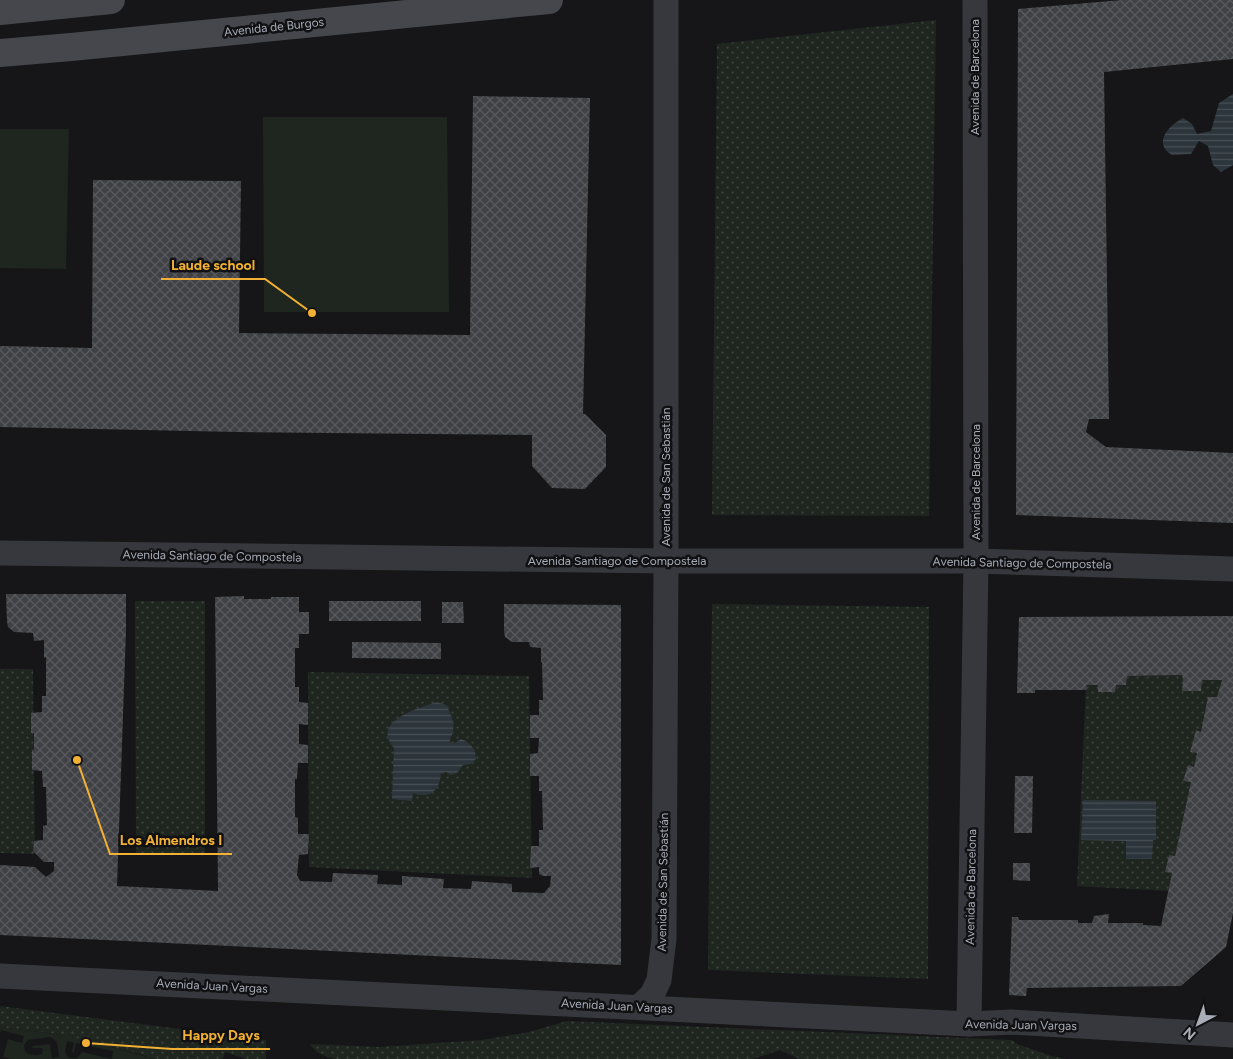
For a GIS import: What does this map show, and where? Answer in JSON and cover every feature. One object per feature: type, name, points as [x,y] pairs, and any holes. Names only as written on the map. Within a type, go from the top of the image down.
[{"type":"street","points":[[4,7],[111,0]]},
{"type":"street","name":"Avenida de Burgos","points":[[0,53],[549,0]]},
{"type":"street","name":"Avenida de San Sebastián","points":[[639,1007],[652,995],[659,980],[664,940],[666,0]]},
{"type":"street","name":"Avenida de Barcelona","points":[[969,1024],[976,560],[975,0]]},
{"type":"street","name":"Avenida Santiago de Compostela","points":[[0,553],[666,562],[976,560],[1233,569]]},
{"type":"street","name":"Avenida Juan Vargas","points":[[0,976],[969,1024],[1011,1022],[1233,1034]]},
{"type":"shaded area","points":[[936,20],[929,516],[712,515],[717,44]]},
{"type":"shaded area","points":[[1233,94],[1233,165],[1221,172],[1213,165],[1208,146],[1199,141],[1191,154],[1172,155],[1165,149],[1163,142],[1165,133],[1183,118],[1192,124],[1197,134],[1211,131],[1219,103]]},
{"type":"shaded area","points":[[263,117],[447,117],[449,312],[264,312]]},
{"type":"shaded area","points":[[0,129],[69,129],[66,269],[0,268]]},
{"type":"shaded area","points":[[135,601],[205,601],[205,854],[136,854]]},
{"type":"shaded area","points":[[712,604],[929,607],[928,979],[708,970]]},
{"type":"shaded area","points":[[0,669],[33,669],[35,854],[0,853]]},
{"type":"shaded area","points":[[308,672],[529,676],[532,878],[309,867]]},
{"type":"shaded area","points":[[1182,675],[1182,691],[1201,691],[1202,680],[1222,680],[1217,697],[1201,732],[1196,730],[1190,752],[1197,753],[1194,767],[1188,766],[1184,780],[1191,782],[1175,856],[1169,855],[1165,871],[1172,873],[1168,891],[1077,886],[1086,685],[1098,685],[1099,692],[1114,692],[1116,685],[1126,685],[1127,676]]},
{"type":"shaded area","points":[[437,702],[446,705],[452,717],[453,733],[450,742],[453,744],[461,739],[467,742],[474,749],[476,759],[471,764],[463,765],[457,773],[451,775],[446,772],[441,773],[439,784],[429,794],[419,795],[413,793],[412,801],[392,799],[394,748],[388,739],[388,730],[392,723],[400,717]]},
{"type":"shaded area","points":[[1083,800],[1156,801],[1156,840],[1153,840],[1152,859],[1126,859],[1126,841],[1081,840]]},
{"type":"shaded area","points":[[0,1006],[266,1040],[266,1059],[246,1059],[225,1052],[223,1059],[154,1059],[56,1034],[0,1027]]},
{"type":"shaded area","points":[[567,1021],[1012,1040],[1017,1044],[1051,1056],[1066,1059],[799,1059],[780,1050],[753,1059],[334,1059],[317,1052],[310,1044],[378,1047],[482,1040],[529,1032]]},
{"type":"shaded area","points":[[0,1027],[56,1034],[86,1040],[154,1059],[112,1059],[11,1059],[3,1057],[8,1039],[22,1043],[24,1036],[1,1030],[0,1033]],"holes":[[[49,1037],[55,1040],[59,1057],[52,1058],[50,1044],[32,1047],[43,1049],[40,1055],[31,1055],[25,1051],[24,1045],[28,1040]],[[67,1041],[74,1043],[73,1053],[76,1043],[113,1051],[112,1059],[82,1052],[77,1058],[68,1057],[65,1052]]]},
{"type":"building","points":[[1122,0],[1233,0],[1233,59],[1104,72],[1109,419],[1089,419],[1086,432],[1106,447],[1233,453],[1233,523],[1016,515],[1018,9]]},
{"type":"building","points":[[473,96],[590,98],[583,414],[606,435],[606,467],[585,489],[552,488],[532,466],[532,435],[0,427],[0,346],[92,348],[93,180],[241,181],[239,333],[470,335]]},
{"type":"building","points":[[6,594],[126,594],[117,886],[218,891],[215,597],[244,596],[244,599],[271,599],[271,597],[299,597],[299,612],[309,612],[309,634],[299,634],[299,648],[295,648],[295,687],[299,687],[299,702],[308,703],[308,725],[299,724],[299,744],[308,745],[308,763],[298,763],[297,779],[295,779],[295,817],[298,818],[298,834],[309,834],[308,854],[299,855],[297,875],[300,881],[332,882],[333,873],[378,875],[377,884],[402,885],[402,876],[444,879],[443,888],[471,889],[472,881],[512,884],[512,892],[544,893],[550,886],[551,876],[539,874],[539,867],[530,868],[531,846],[539,846],[539,830],[543,830],[542,791],[539,791],[539,776],[530,776],[530,754],[538,753],[539,738],[530,738],[530,715],[539,715],[539,700],[543,700],[541,648],[530,647],[529,642],[512,642],[505,637],[504,604],[621,605],[621,965],[0,935],[0,865],[35,867],[46,877],[54,871],[54,862],[44,862],[33,851],[34,841],[43,840],[43,826],[47,825],[46,787],[43,787],[42,771],[32,770],[34,733],[31,733],[31,713],[42,712],[42,696],[46,696],[44,640],[34,641],[33,633],[14,632],[8,627]]},
{"type":"building","points":[[329,601],[421,601],[421,621],[329,621]]},
{"type":"building","points":[[442,602],[463,602],[464,623],[442,623]]},
{"type":"building","points":[[1233,616],[1233,913],[1226,947],[1181,986],[1027,988],[1026,996],[1009,995],[1012,917],[1018,917],[1019,920],[1078,920],[1078,923],[1092,923],[1094,916],[1109,914],[1108,923],[1143,923],[1143,925],[1161,926],[1172,873],[1165,872],[1169,855],[1175,856],[1191,782],[1183,781],[1188,765],[1194,767],[1197,753],[1190,752],[1196,730],[1201,732],[1208,697],[1217,697],[1222,680],[1202,680],[1201,691],[1182,691],[1182,675],[1127,676],[1126,685],[1116,685],[1115,692],[1098,692],[1098,685],[1086,685],[1087,690],[1035,690],[1035,693],[1017,693],[1019,617]]},
{"type":"building","points":[[352,642],[441,643],[441,659],[352,658]]},
{"type":"building","points":[[1015,776],[1033,776],[1032,833],[1014,833]]},
{"type":"building","points":[[1013,863],[1030,863],[1030,881],[1013,880]]},
{"type":"place","name":"Laude school","points":[[312,313]]},
{"type":"place","name":"Los Almendros I","points":[[77,760]]},
{"type":"place","name":"Happy Days","points":[[86,1043]]}]
